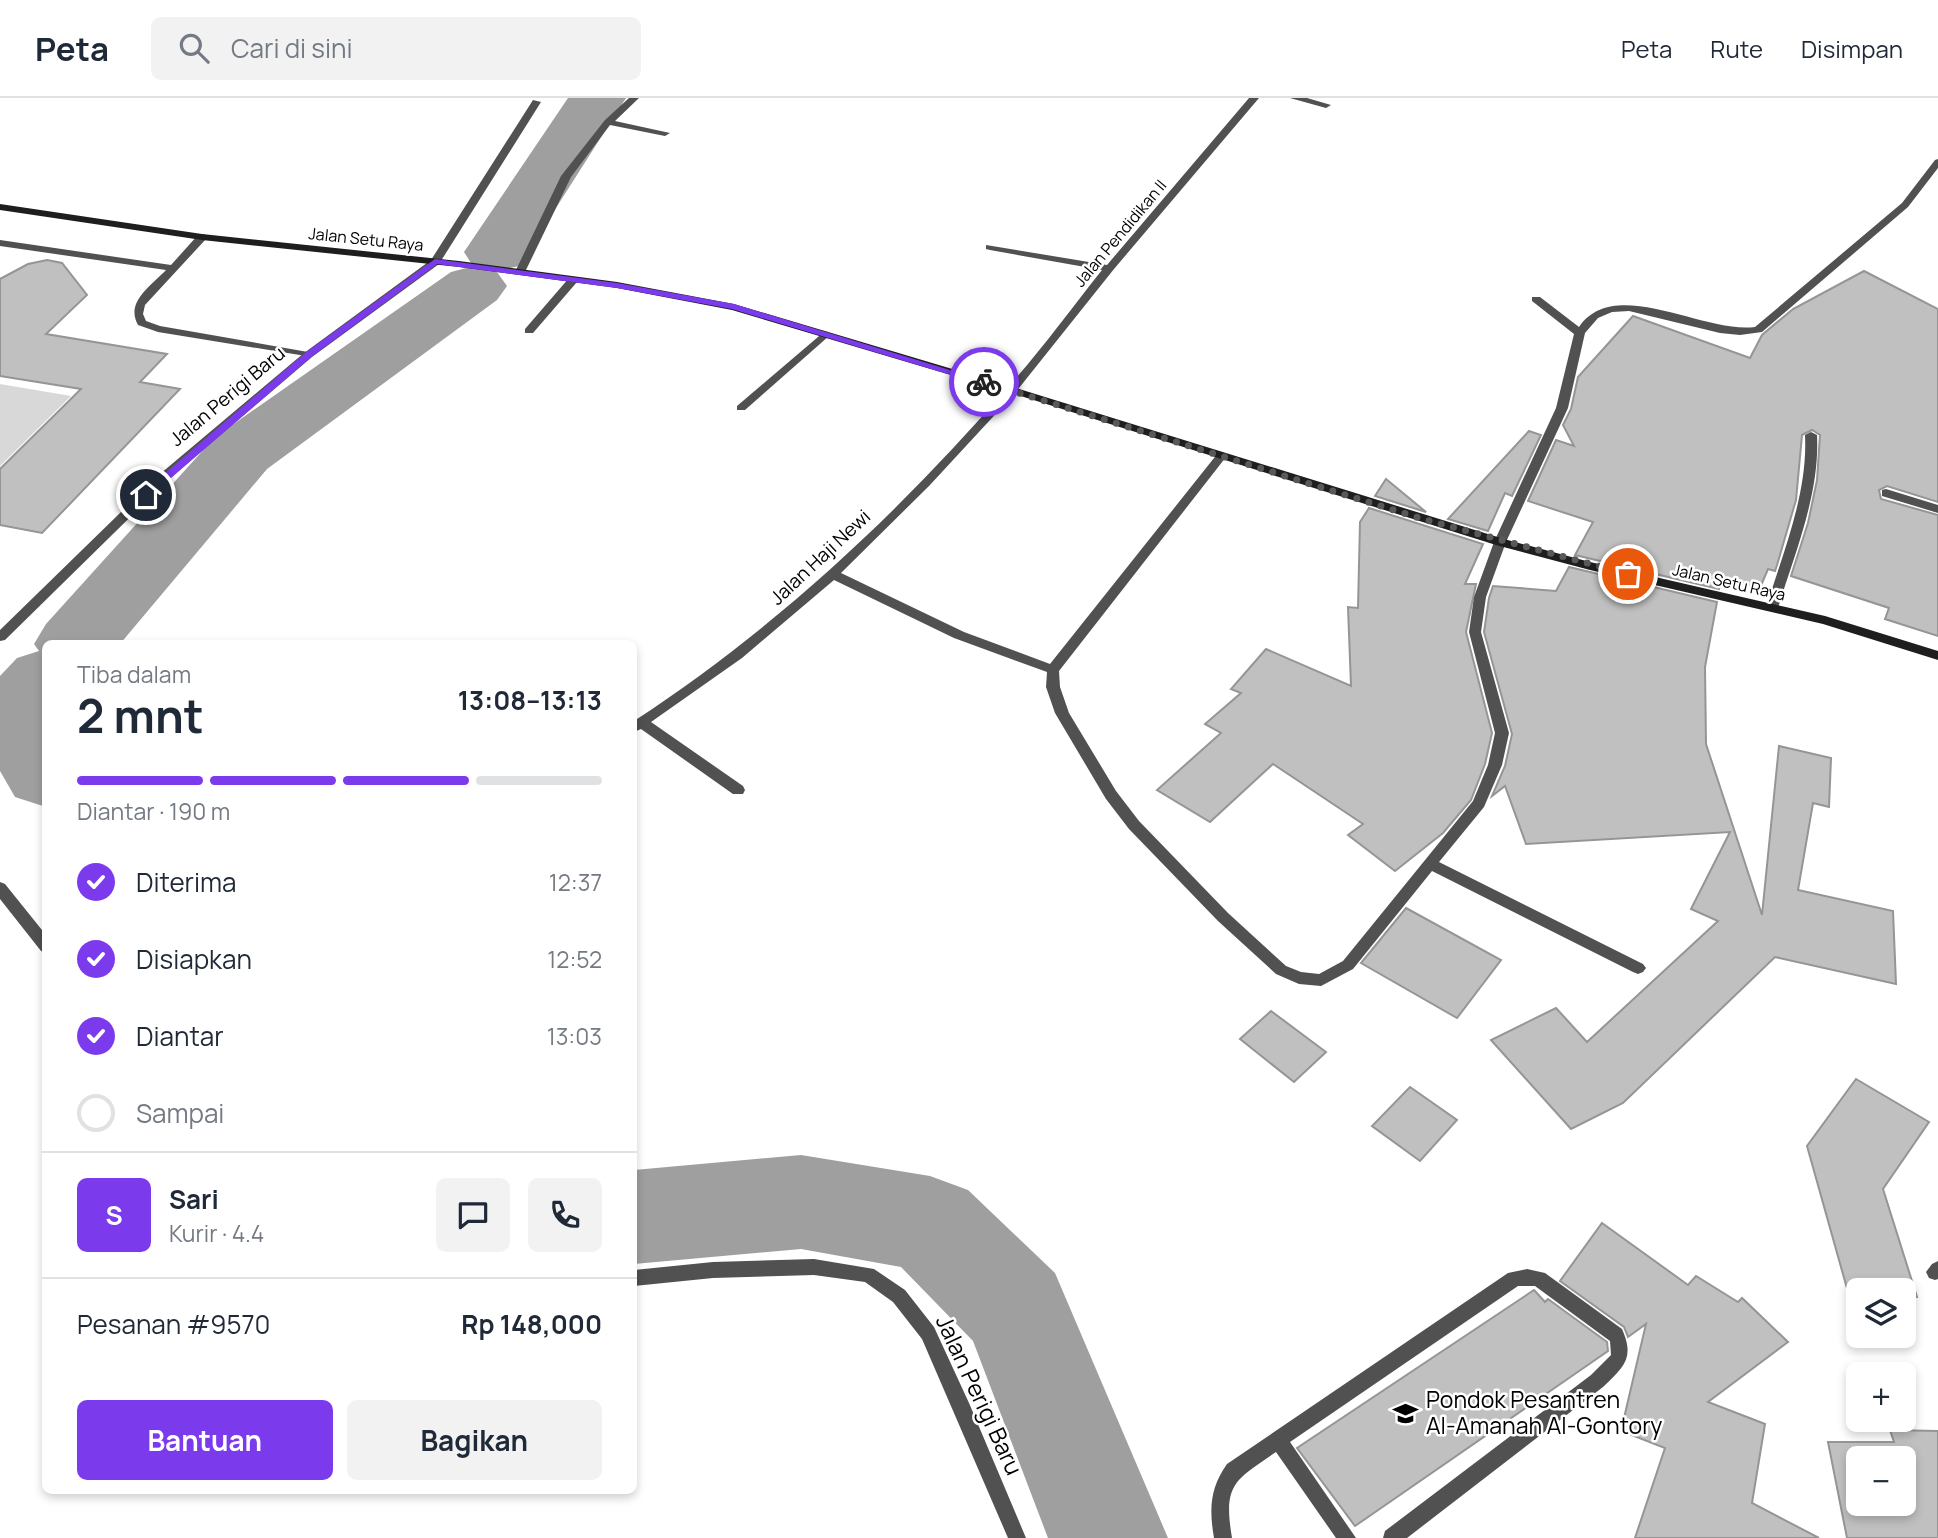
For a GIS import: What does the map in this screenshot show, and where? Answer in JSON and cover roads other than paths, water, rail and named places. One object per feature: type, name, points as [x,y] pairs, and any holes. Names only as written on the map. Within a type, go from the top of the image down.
[{"type":"street","points":[[520,272],[566,176],[608,122],[634,98]]},
{"type":"street","name":"Jalan Pendidikan II","points":[[1012,390],[1109,268],[1254,98]]},
{"type":"street","points":[[1294,98],[1326,105]]},
{"type":"street","points":[[435,262],[536,102]]},
{"type":"street","points":[[608,122],[664,133]]},
{"type":"street","points":[[1222,455],[1053,670],[1053,687],[1062,713],[1111,795],[1134,825],[1223,917],[1281,970],[1299,978],[1321,980],[1348,965],[1430,864],[1479,803],[1495,765],[1502,733],[1475,632],[1480,597],[1500,542],[1562,408],[1580,333],[1594,315],[1615,309],[1635,309],[1740,333],[1758,330],[1905,205],[1938,162]]},
{"type":"street","name":"Jalan Setu Raya","points":[[0,207],[202,237],[520,272],[734,307],[1012,390],[1500,542],[1825,620],[1938,656]]},
{"type":"street","points":[[202,237],[140,304],[138,314],[142,323],[158,329],[308,355]]},
{"type":"street","points":[[0,243],[173,268]]},
{"type":"street","points":[[990,247],[1109,268]]},
{"type":"street","name":"Jalan Perigi Baru","points":[[0,637],[164,477],[308,355],[435,262]]},
{"type":"street","points":[[529,331],[573,280]]},
{"type":"street","points":[[1536,299],[1580,333]]},
{"type":"street","points":[[741,408],[825,334]]},
{"type":"street","name":"Jalan Haji Newi","points":[[638,725],[800,606],[1012,390]]},
{"type":"street","points":[[1772,608],[1809,475],[1814,449],[1811,435]]},
{"type":"street","points":[[1886,493],[1938,509]]},
{"type":"street","points":[[833,574],[959,635],[1053,670]]},
{"type":"street","points":[[638,725],[738,790]]},
{"type":"street","points":[[1430,864],[1638,968]]},
{"type":"street","points":[[0,888],[42,942]]},
{"type":"street","name":"Jalan Perigi Baru","points":[[637,1278],[713,1270],[814,1267],[868,1275],[899,1296],[928,1333],[1017,1538]]},
{"type":"street","points":[[1223,1538],[1218,1498],[1224,1483],[1234,1470],[1514,1279],[1539,1279],[1616,1335],[1622,1345],[1621,1357],[1597,1381],[1392,1538]]},
{"type":"street","points":[[1278,1440],[1347,1538]]},
{"type":"waterway","points":[[496,252],[597,98]]},
{"type":"waterway","points":[[78,640],[241,453],[474,286]]},
{"type":"waterway","points":[[42,683],[12,717],[42,768]]},
{"type":"waterway","points":[[637,1217],[801,1202],[930,1224],[1016,1309],[1108,1538]]},
{"type":"place","name":"Pondok Pesantren Al-Amanah Al-Gontory","points":[[1406,1413]]}]
